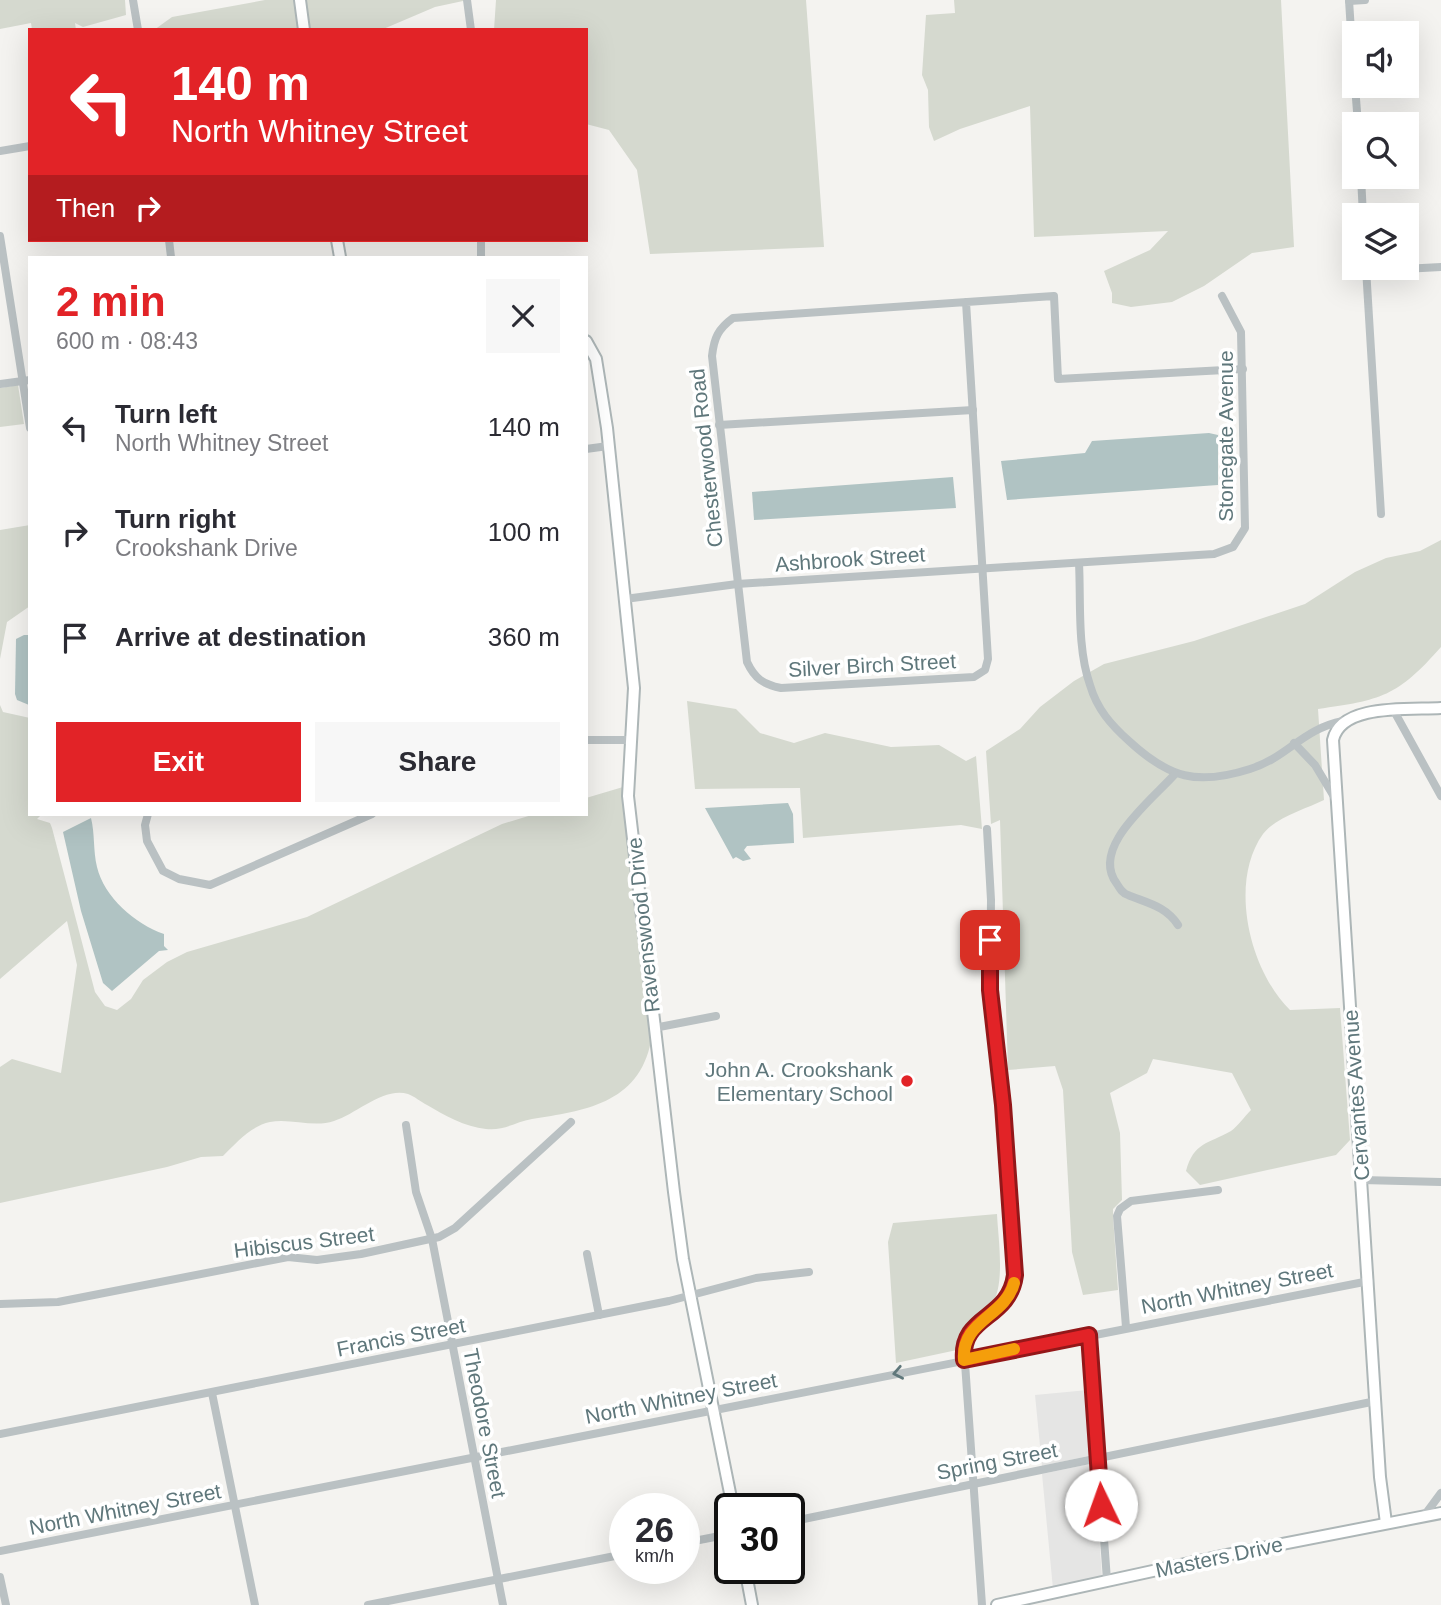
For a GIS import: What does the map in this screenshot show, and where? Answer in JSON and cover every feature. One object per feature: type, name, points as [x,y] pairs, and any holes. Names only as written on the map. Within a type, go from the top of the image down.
[{"type":"street","points":[[133,0],[138,28]]},
{"type":"street","points":[[300,0],[304,28]]},
{"type":"street","points":[[467,0],[471,28]]},
{"type":"street","points":[[1350,21],[1349,1],[1365,0]]},
{"type":"street","points":[[0,150],[28,146]]},
{"type":"street","points":[[0,236],[28,404]]},
{"type":"street","points":[[1419,268],[1441,267]]},
{"type":"street","points":[[1367,280],[1381,514]]},
{"type":"street","name":"Chesterwood Road","points":[[737,584],[719,425],[714,342],[720,327],[733,318],[1054,296],[1058,379],[1243,369]]},
{"type":"street","name":"Stonegate Avenue","points":[[1079,563],[1214,554],[1233,547],[1245,528],[1241,332],[1222,296]]},
{"type":"street","name":"Silver Birch Street","points":[[737,584],[747,662],[753,675],[763,683],[781,688],[974,677],[985,670],[988,659],[967,302]]},
{"type":"street","name":"Ravenswood Drive","points":[[588,345],[596,359],[608,446],[634,688],[628,796],[654,1028],[683,1259],[730,1493]]},
{"type":"street","points":[[0,384],[26,380]]},
{"type":"street","points":[[719,425],[973,410]]},
{"type":"street","points":[[588,449],[608,446]]},
{"type":"street","points":[[1079,563],[1086,671],[1098,706],[1111,725],[1151,762],[1175,774],[1207,779],[1229,775],[1269,762],[1321,725],[1343,721],[1355,715],[1441,708]]},
{"type":"street","name":"Ashbrook Street","points":[[625,599],[737,584],[1079,563]]},
{"type":"street","points":[[1394,711],[1441,796]]},
{"type":"street","name":"Cervantes Avenue","points":[[1343,721],[1333,740],[1386,1523]]},
{"type":"street","points":[[588,740],[632,740]]},
{"type":"street","points":[[1294,743],[1315,765],[1337,802]]},
{"type":"street","points":[[1175,774],[1115,840],[1108,860],[1110,875],[1124,894],[1152,903],[1172,915],[1178,925]]},
{"type":"street","points":[[147,816],[145,825],[147,842],[163,871],[179,878],[210,885],[367,816]]},
{"type":"street","points":[[982,1605],[964,1360],[968,1335],[978,1323],[1003,1306],[1010,1294],[1015,1275],[1003,1105],[990,990],[991,900],[987,829]]},
{"type":"street","points":[[654,1028],[716,1016]]},
{"type":"street","name":"Hibiscus Street","points":[[0,1304],[58,1303],[288,1257],[339,1258],[432,1239],[456,1228],[571,1122]]},
{"type":"street","name":"Theodore Street","points":[[406,1125],[416,1192],[432,1239],[503,1605]]},
{"type":"street","points":[[1362,1180],[1441,1182]]},
{"type":"street","points":[[1126,1328],[1117,1216],[1119,1209],[1131,1201],[1218,1190]]},
{"type":"street","points":[[587,1254],[599,1315]]},
{"type":"street","name":"Francis Street","points":[[0,1434],[599,1315],[691,1296],[756,1278],[808,1272]]},
{"type":"street","name":"North Whitney Street","points":[[0,1551],[1369,1281]]},
{"type":"street","points":[[1089,1335],[1107,1580]]},
{"type":"street","points":[[212,1393],[254,1605]]},
{"type":"street","name":"Spring Street","points":[[805,1519],[1376,1401]]},
{"type":"street","points":[[1424,1516],[1441,1493]]},
{"type":"street","name":"Masters Drive","points":[[997,1605],[1107,1580],[1441,1513]]},
{"type":"street","points":[[368,1605],[609,1557]]},
{"type":"street","points":[[0,1577],[6,1605]]},
{"type":"street","points":[[748,1584],[752,1605]]},
{"type":"shaded area","points":[[0,0],[125,0],[126,15],[83,27],[75,23],[76,28],[32,28],[31,23],[0,29]]},
{"type":"shaded area","points":[[265,0],[295,0],[300,28],[157,28],[172,17]]},
{"type":"shaded area","points":[[304,0],[463,0],[435,7],[386,28],[309,28]]},
{"type":"shaded area","points":[[496,0],[806,0],[824,247],[650,254],[637,170],[609,130],[588,125],[588,28],[494,28]]},
{"type":"shaded area","points":[[954,0],[1281,0],[1294,247],[1252,253],[1204,286],[1172,302],[1131,307],[1112,303],[1112,293],[1104,271],[1150,250],[1168,231],[1034,237],[1030,106],[960,129],[934,141],[929,127],[928,90],[922,75],[926,15],[955,13]]},
{"type":"shaded area","points":[[18,385],[24,424],[0,427],[0,388]]},
{"type":"shaded area","points":[[1209,433],[1218,435],[1218,485],[1007,500],[1001,461],[1085,453],[1092,441]]},
{"type":"shaded area","points":[[953,477],[956,508],[754,520],[752,492]]},
{"type":"shaded area","points":[[28,525],[28,607],[7,622],[0,659],[0,530]]},
{"type":"shaded area","points":[[1441,540],[1441,647],[1412,677],[1387,693],[1358,703],[1318,709],[1324,800],[1283,818],[1263,834],[1252,854],[1247,877],[1248,926],[1264,973],[1276,993],[1290,1010],[1340,1008],[1350,1140],[1336,1155],[1200,1185],[1186,1171],[1193,1154],[1203,1145],[1231,1131],[1251,1110],[1232,1073],[1153,1059],[1147,1073],[1110,1093],[1120,1133],[1122,1200],[1113,1209],[1118,1290],[1083,1295],[1072,1252],[1063,1090],[1055,1066],[1008,1070],[1000,820],[991,824],[986,751],[1020,729],[1040,707],[1074,681],[1104,664],[1194,641],[1305,604],[1355,572],[1386,558],[1420,551]]},
{"type":"shaded area","points":[[28,635],[28,705],[17,700],[15,694],[16,639]]},
{"type":"shaded area","points":[[687,701],[736,709],[760,733],[794,743],[825,733],[891,747],[939,745],[966,761],[976,756],[982,829],[961,825],[803,838],[800,788],[695,789]]},
{"type":"shaded area","points":[[0,705],[3,712],[28,718],[28,816],[40,816],[37,819],[50,823],[95,992],[105,1006],[117,1010],[131,999],[143,980],[167,962],[187,952],[307,917],[502,824],[528,816],[588,816],[588,797],[623,787],[651,1041],[645,1062],[635,1079],[622,1091],[606,1101],[570,1112],[526,1120],[504,1128],[486,1129],[470,1126],[410,1095],[389,1094],[343,1118],[326,1123],[278,1121],[263,1124],[244,1136],[223,1156],[201,1157],[167,1167],[0,1203],[0,1067],[12,1059],[61,1073],[77,965],[67,921],[0,979]]},
{"type":"shaded area","points":[[788,803],[793,814],[794,843],[747,846],[744,850],[751,859],[743,861],[736,857],[733,859],[705,808]]},
{"type":"shaded area","points":[[91,818],[97,867],[106,889],[122,908],[142,924],[164,934],[164,946],[168,950],[159,951],[112,991],[103,983],[81,911],[63,832]]},
{"type":"shaded area","points":[[997,1214],[1000,1274],[996,1297],[991,1305],[961,1332],[957,1350],[896,1363],[888,1242],[893,1223]]},
{"type":"shaded area","points":[[1088,1390],[1093,1455],[1042,1466],[1035,1395]]},
{"type":"shaded area","points":[[1094,1463],[1102,1577],[1053,1589],[1042,1474]]},
{"type":"slow traffic","points":[[1014,1283],[1003,1306],[971,1330],[964,1344],[964,1360],[1014,1349]]},
{"type":"place","name":"John A. Crookshank Elementary School","points":[[907,1081]]},
{"type":"route","points":[[990,940],[990,990],[995,1056],[1003,1105],[1015,1275],[1013,1288],[1003,1306],[978,1323],[968,1335],[964,1344],[964,1360],[1089,1335],[1101,1505]]}]
